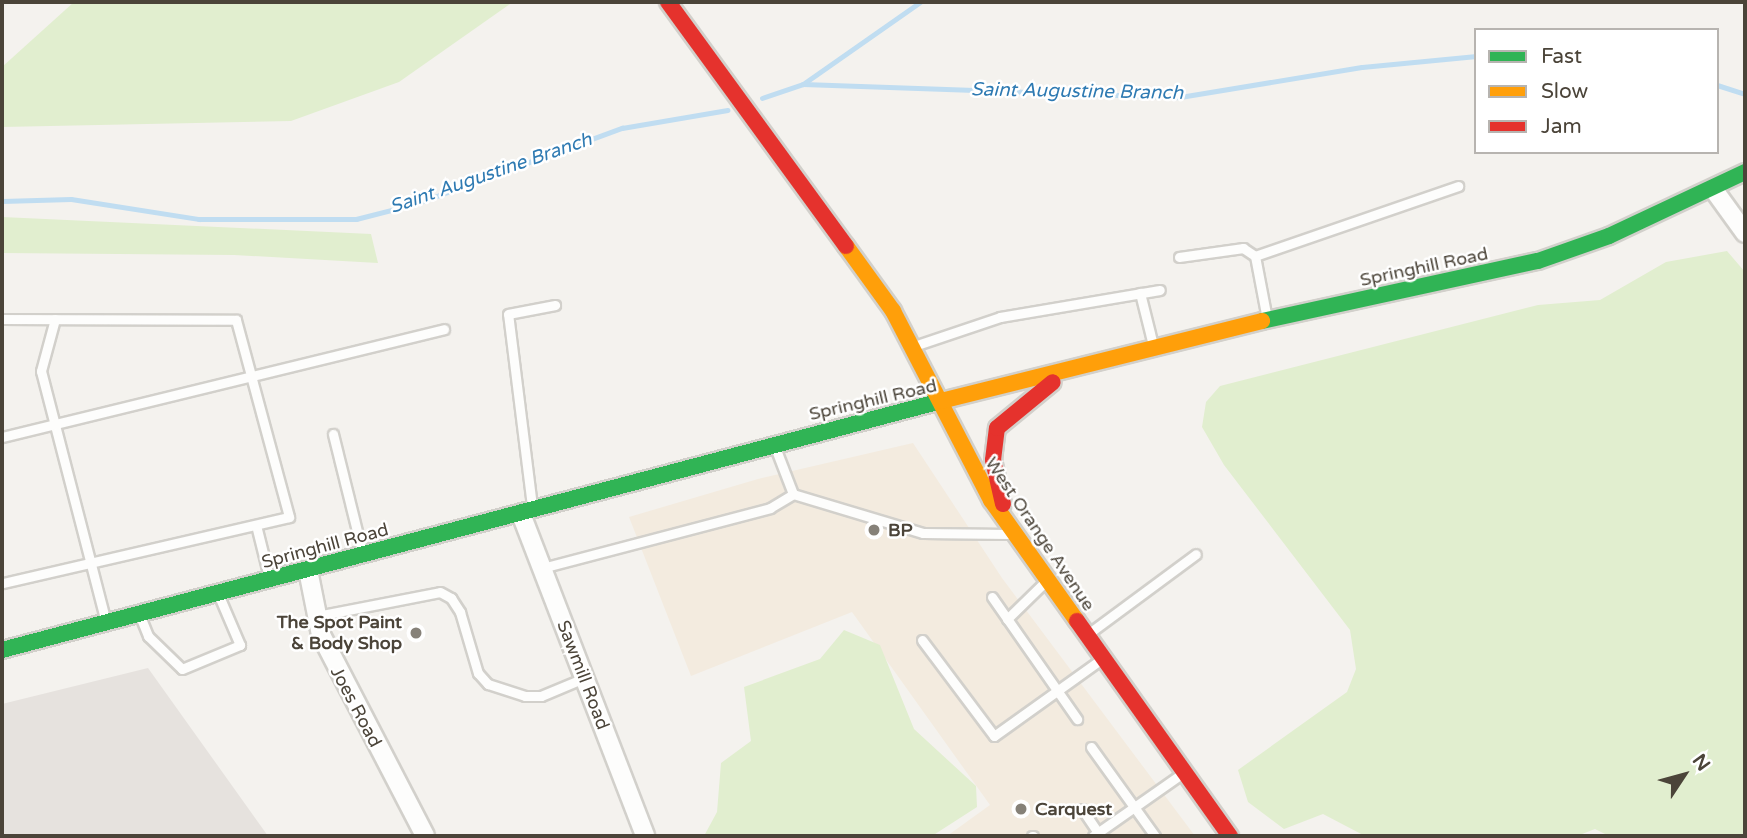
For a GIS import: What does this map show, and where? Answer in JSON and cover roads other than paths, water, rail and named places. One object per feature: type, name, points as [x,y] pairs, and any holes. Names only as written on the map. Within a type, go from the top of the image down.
[{"type":"main road","name":"West Orange Avenue","points":[[668,2],[769,139],[914,346],[972,470],[1230,836]]},
{"type":"main road","name":"Springhill Road","points":[[2,650],[527,513],[774,443],[941,404],[1267,320],[1538,261],[1714,190],[1745,172]]},
{"type":"main road","points":[[1014,533],[995,473],[993,444],[998,428],[1021,405],[1073,370]]},
{"type":"street","points":[[1714,190],[1745,233]]},
{"type":"street","name":"Sawmill Road","points":[[527,513],[542,568],[645,836]]},
{"type":"street","name":"Joes Road","points":[[308,570],[316,617],[332,660],[425,836]]},
{"type":"lane","points":[[1255,256],[1458,187]]},
{"type":"lane","points":[[1179,257],[1243,248],[1255,256],[1267,320]]},
{"type":"lane","points":[[914,346],[1000,317],[1160,290]]},
{"type":"lane","points":[[1140,293],[1154,348]]},
{"type":"lane","points":[[527,513],[508,314],[555,305]]},
{"type":"lane","points":[[2,319],[236,320],[289,517],[2,583]]},
{"type":"lane","points":[[55,319],[41,371],[106,623]]},
{"type":"lane","points":[[2,437],[444,329]]},
{"type":"lane","points":[[333,434],[363,555]]},
{"type":"lane","points":[[774,443],[793,494]]},
{"type":"lane","points":[[542,568],[770,508],[793,494],[923,533],[1014,533]]},
{"type":"lane","points":[[256,525],[270,580]]},
{"type":"lane","points":[[1086,634],[1196,554]]},
{"type":"lane","points":[[1007,619],[1047,579]]},
{"type":"lane","points":[[316,617],[440,592],[451,598],[460,612],[478,673],[488,684],[525,696],[541,696],[584,678]]},
{"type":"lane","points":[[139,614],[148,636],[182,669],[240,645],[218,593]]},
{"type":"lane","points":[[992,597],[1077,719]]},
{"type":"lane","points":[[922,640],[994,736],[1103,658]]},
{"type":"lane","points":[[1091,747],[1155,836]]},
{"type":"lane","points":[[1082,810],[1095,834],[1184,772]]},
{"type":"waterway","points":[[803,84],[920,2]]},
{"type":"waterway","name":"Saint Augustine Branch","points":[[762,98],[803,84],[1180,97],[1362,67],[1474,56]]},
{"type":"waterway","name":"Saint Augustine Branch","points":[[1719,86],[1745,94]]},
{"type":"waterway","name":"Saint Augustine Branch","points":[[2,201],[71,199],[199,219],[356,219],[415,204],[622,128],[727,110]]},
{"type":"place","name":"BP","points":[[874,530]]},
{"type":"place","name":"The Spot Paint & Body Shop","points":[[416,633]]},
{"type":"place","name":"Carquest","points":[[1021,809]]}]
